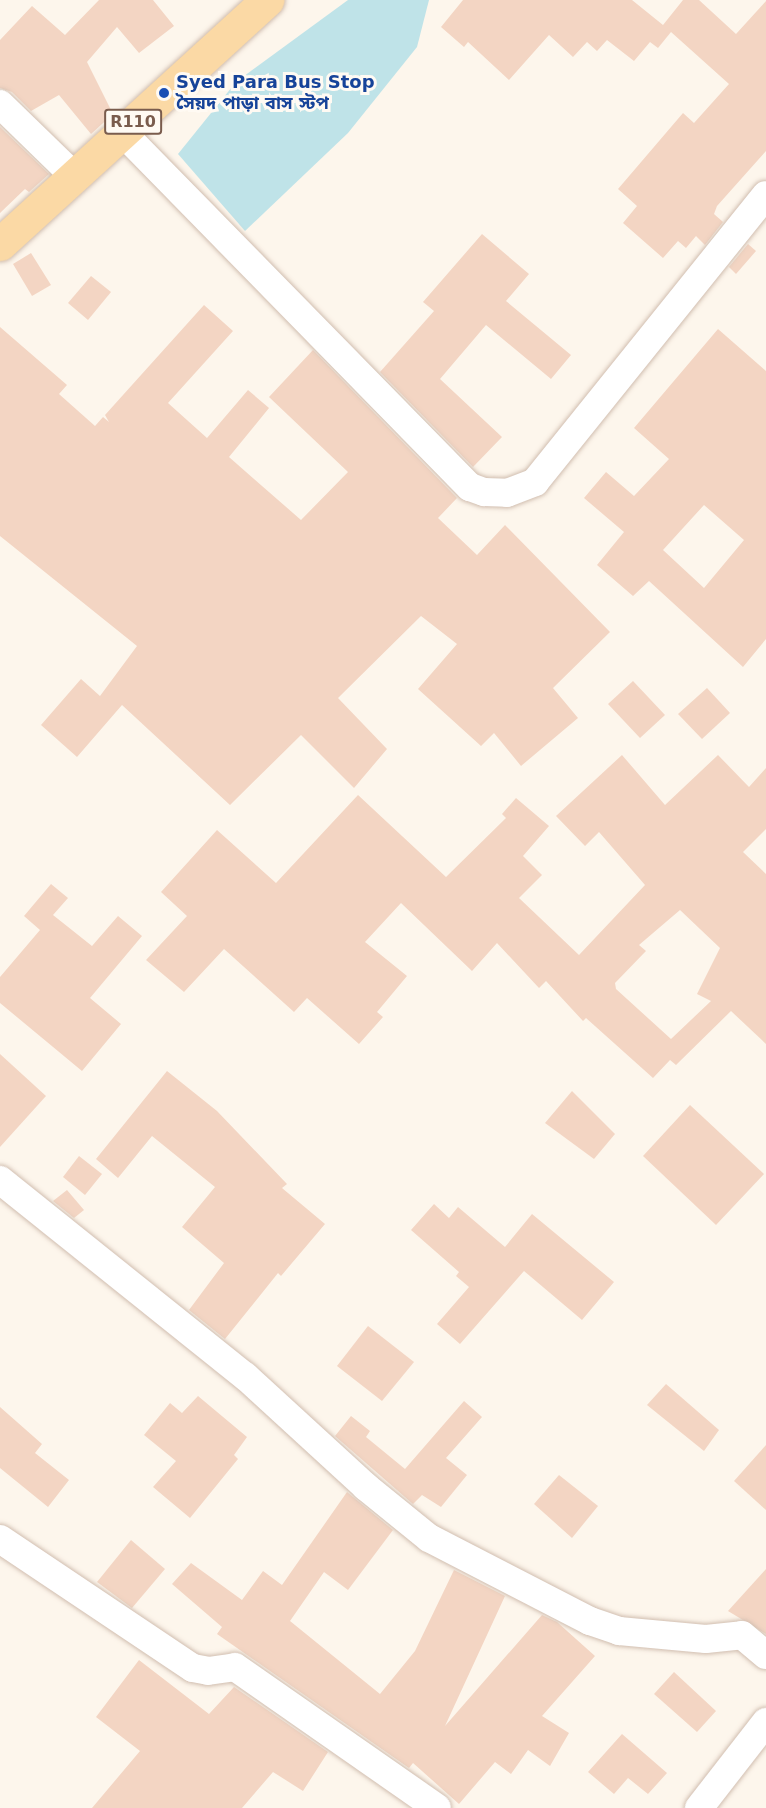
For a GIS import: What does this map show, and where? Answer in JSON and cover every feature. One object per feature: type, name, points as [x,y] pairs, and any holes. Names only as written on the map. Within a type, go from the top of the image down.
[{"type":"main road","name":"R110","points":[[0,244],[76,178],[122,132],[267,0]]},
{"type":"street","points":[[0,104],[76,178]]},
{"type":"street","points":[[122,132],[470,487],[484,492],[507,493],[535,482],[766,195]]},
{"type":"street","points":[[0,1180],[245,1376],[366,1487],[429,1538],[590,1621],[641,1633],[706,1639],[742,1635],[766,1655]]},
{"type":"street","points":[[0,1539],[193,1668],[208,1671],[235,1667],[437,1808]]},
{"type":"street","points":[[699,1808],[766,1722]]},
{"type":"water","points":[[348,0],[429,0],[417,47],[348,133],[245,231],[178,154],[236,82]]},
{"type":"building","points":[[99,0],[153,0],[174,26],[139,53],[117,27],[87,62],[113,114],[91,134],[59,95],[31,111],[12,92],[0,88],[0,40],[32,6],[65,35]]},
{"type":"building","points":[[463,0],[632,0],[663,25],[683,0],[699,0],[736,34],[766,1],[766,151],[717,206],[714,214],[723,222],[705,245],[696,236],[686,248],[678,241],[663,258],[623,223],[637,206],[618,189],[683,113],[694,123],[729,84],[671,32],[658,48],[650,42],[634,61],[607,40],[597,51],[587,42],[573,57],[549,35],[509,80],[468,42],[464,47],[441,27]]},
{"type":"building","points":[[0,127],[49,174],[29,192],[25,189],[0,213]]},
{"type":"building","points":[[482,234],[529,274],[506,301],[571,355],[551,379],[486,325],[440,379],[502,437],[473,467],[380,372],[434,311],[423,302]]},
{"type":"building","points":[[748,244],[756,251],[736,274],[729,267]]},
{"type":"building","points":[[31,253],[51,285],[32,296],[13,264]]},
{"type":"building","points":[[91,276],[111,292],[88,320],[68,303]]},
{"type":"building","points":[[204,305],[233,331],[168,403],[207,438],[248,390],[269,408],[229,457],[301,520],[348,472],[269,397],[313,350],[457,498],[438,518],[477,555],[505,525],[610,632],[553,688],[578,718],[521,766],[494,733],[481,746],[418,689],[457,644],[421,616],[338,698],[387,749],[354,788],[301,735],[230,805],[122,705],[77,757],[41,725],[81,679],[100,696],[137,646],[0,536],[0,327],[67,385],[59,394],[95,426],[103,417],[109,422],[105,415]]},
{"type":"building","points":[[718,329],[766,371],[766,639],[743,667],[649,581],[633,596],[597,565],[624,532],[584,498],[606,472],[634,496],[669,459],[634,428]],"holes":[[[704,505],[744,540],[704,588],[663,550]]]},
{"type":"building","points":[[633,681],[665,715],[640,738],[608,704]]},
{"type":"building","points":[[707,688],[730,713],[702,739],[678,714]]},
{"type":"building","points":[[622,755],[665,805],[718,755],[749,787],[766,768],[766,829],[743,852],[766,874],[766,1044],[731,1011],[676,1065],[670,1060],[653,1078],[586,1018],[583,1021],[546,981],[539,988],[497,943],[472,971],[401,903],[365,942],[407,976],[377,1012],[383,1017],[359,1044],[307,998],[294,1012],[224,949],[184,992],[146,960],[187,916],[161,892],[217,830],[276,883],[358,795],[446,877],[506,818],[502,814],[516,798],[549,826],[523,856],[542,875],[519,898],[579,955],[645,885],[599,832],[585,846],[556,816]],"holes":[[[680,910],[720,948],[697,994],[711,1001],[671,1039],[616,989],[615,983],[646,951],[639,945]]]},
{"type":"building","points":[[51,884],[68,898],[53,915],[92,946],[118,916],[142,936],[90,998],[121,1024],[82,1071],[0,1003],[0,977],[40,930],[24,916]]},
{"type":"building","points":[[0,1054],[46,1096],[0,1147]]},
{"type":"building","points":[[167,1071],[217,1111],[287,1184],[282,1188],[325,1224],[281,1276],[278,1273],[225,1339],[189,1310],[224,1263],[182,1227],[215,1187],[152,1136],[118,1178],[96,1159]]},
{"type":"building","points":[[572,1091],[615,1134],[594,1159],[545,1123]]},
{"type":"building","points":[[690,1105],[764,1174],[716,1225],[643,1156]]},
{"type":"building","points":[[79,1156],[102,1174],[85,1195],[63,1177]]},
{"type":"building","points":[[67,1190],[84,1210],[74,1218],[53,1201]]},
{"type":"building","points":[[434,1204],[449,1218],[458,1207],[505,1247],[532,1214],[614,1282],[582,1320],[524,1271],[460,1344],[437,1324],[469,1287],[456,1276],[459,1272],[411,1230]]},
{"type":"building","points":[[368,1326],[414,1362],[382,1401],[337,1366]]},
{"type":"building","points":[[666,1384],[719,1430],[704,1451],[647,1405]]},
{"type":"building","points":[[198,1396],[247,1437],[234,1455],[238,1459],[190,1518],[153,1487],[176,1461],[144,1435],[170,1403],[182,1413]]},
{"type":"building","points":[[464,1401],[482,1417],[446,1458],[467,1475],[441,1507],[422,1495],[413,1504],[335,1436],[351,1416],[370,1431],[366,1437],[405,1469]]},
{"type":"building","points":[[0,1407],[42,1444],[35,1453],[69,1480],[48,1507],[0,1468]]},
{"type":"building","points":[[766,1445],[766,1510],[734,1481]]},
{"type":"building","points":[[559,1475],[598,1506],[572,1538],[534,1504]]},
{"type":"building","points":[[347,1492],[393,1530],[348,1590],[324,1572],[290,1621],[380,1694],[415,1651],[454,1570],[505,1596],[445,1726],[542,1615],[557,1622],[595,1656],[542,1716],[569,1733],[550,1766],[528,1750],[511,1774],[495,1762],[459,1804],[413,1763],[409,1768],[217,1634],[222,1627],[172,1584],[191,1563],[242,1600],[263,1571],[282,1585]]},
{"type":"building","points":[[131,1540],[165,1569],[132,1608],[97,1582]]},
{"type":"building","points":[[766,1569],[766,1634],[728,1611]]},
{"type":"building","points":[[139,1660],[209,1714],[234,1687],[328,1752],[303,1791],[273,1772],[242,1808],[92,1808],[140,1751],[96,1717]]},
{"type":"building","points":[[674,1672],[716,1711],[697,1732],[654,1694]]},
{"type":"building","points":[[622,1734],[667,1773],[648,1794],[628,1778],[614,1794],[588,1772]]},
{"type":"place","name":"Syed Para Bus Stop সৈয়দ পাড়া বাস স্টপ","points":[[164,93]]}]
